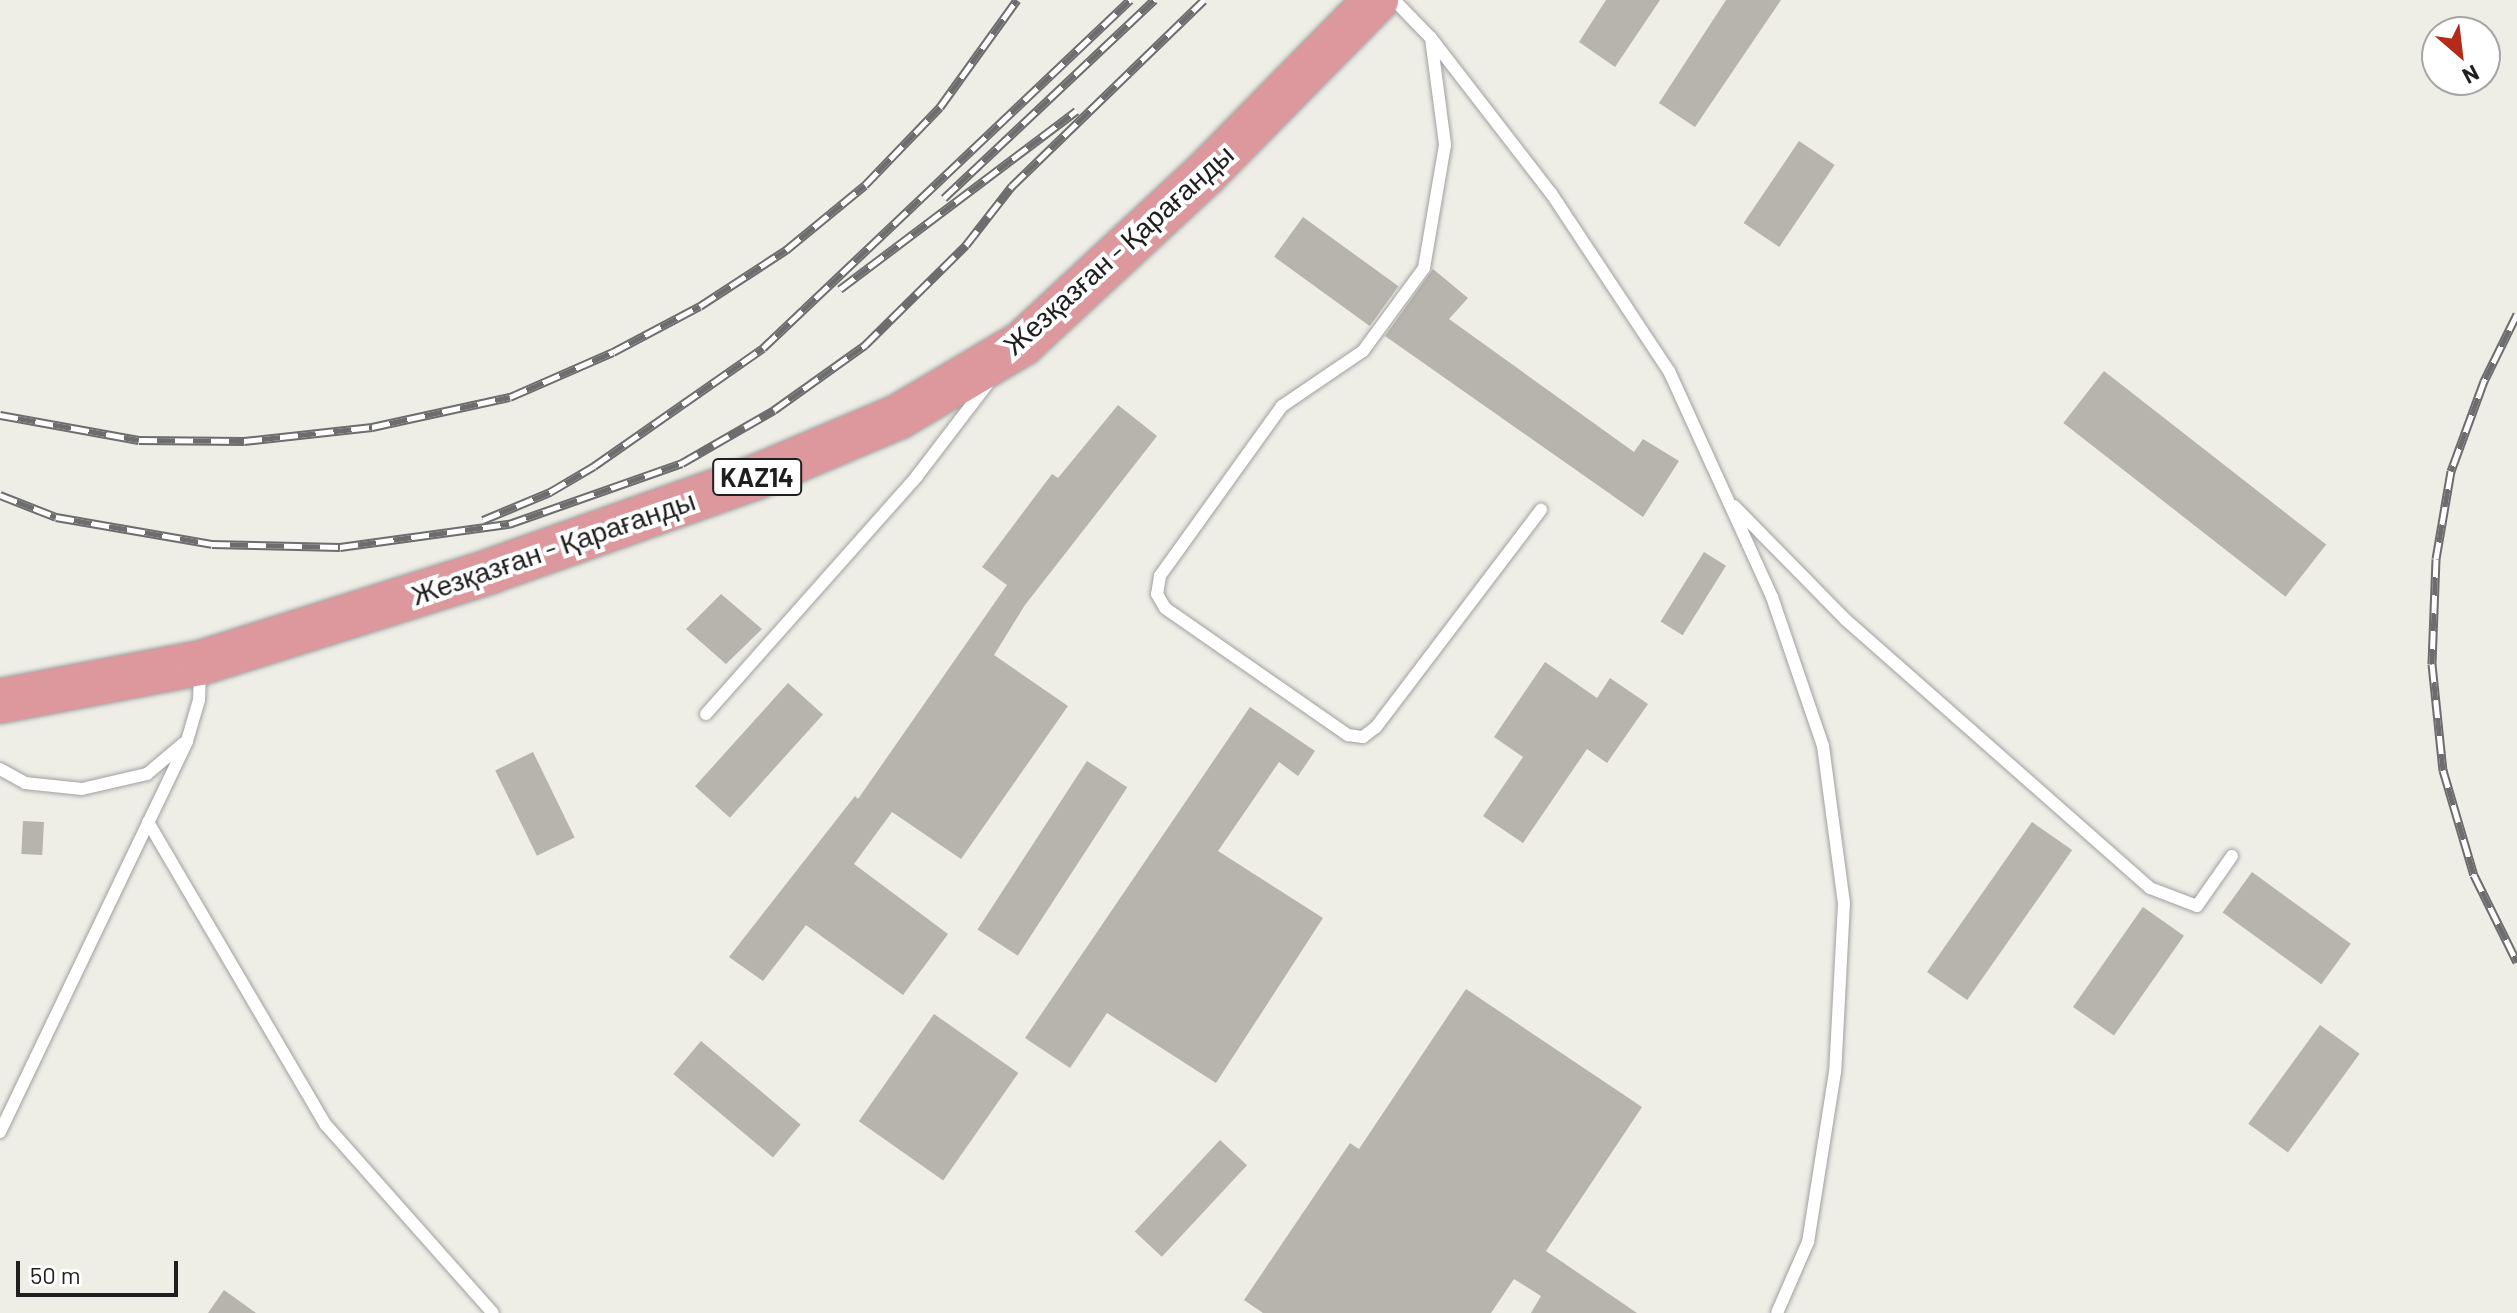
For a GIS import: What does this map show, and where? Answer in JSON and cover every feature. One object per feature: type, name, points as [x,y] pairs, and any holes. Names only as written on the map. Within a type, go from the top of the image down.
[{"type":"highway","name":"Жезқазған - Қарағанды","points":[[0,701],[200,663],[491,571],[754,478],[898,417],[1015,349],[1206,173],[1376,0]]},
{"type":"lane","points":[[1394,0],[1431,38],[1551,193],[1669,371],[1772,597],[1823,746],[1844,903],[1835,1072],[1808,1242],[1777,1313]]},
{"type":"lane","points":[[1431,38],[1445,145],[1424,268],[1363,351],[1282,406],[1160,576],[1157,594],[1165,608],[1243,663],[1348,735],[1363,737],[1376,727],[1541,510]]},
{"type":"lane","points":[[706,714],[917,476],[1015,349]]},
{"type":"lane","points":[[1727,498],[1846,620],[2150,888],[2197,906],[2232,856]]},
{"type":"lane","points":[[0,1132],[187,741],[199,700],[200,663]]},
{"type":"lane","points":[[0,769],[25,783],[82,789],[147,774],[187,741]]},
{"type":"lane","points":[[148,822],[326,1125],[493,1313]]},
{"type":"building","points":[[1606,0],[1660,0],[1615,67],[1579,42]]},
{"type":"building","points":[[1726,0],[1781,0],[1695,127],[1659,103]]},
{"type":"building","points":[[1799,141],[1835,165],[1779,247],[1744,223]]},
{"type":"building","points":[[1303,217],[1398,286],[1370,326],[1274,257]]},
{"type":"building","points":[[1433,269],[1468,298],[1449,319],[1634,452],[1643,439],[1679,461],[1643,517],[1385,336]]},
{"type":"building","points":[[2104,371],[2326,545],[2286,597],[2063,423]]},
{"type":"building","points":[[1118,405],[1157,436],[1025,605],[994,655],[1068,706],[961,859],[892,812],[854,864],[948,934],[903,995],[806,925],[763,981],[729,957],[855,796],[858,799],[1007,585],[982,567],[1052,474],[1058,478]]},
{"type":"building","points":[[1704,552],[1726,566],[1683,635],[1661,622]]},
{"type":"building","points":[[721,594],[762,629],[726,664],[686,629]]},
{"type":"building","points":[[1545,662],[1597,698],[1610,678],[1648,704],[1607,763],[1587,749],[1523,843],[1483,816],[1523,757],[1494,737]]},
{"type":"building","points":[[788,683],[823,714],[730,818],[695,786]]},
{"type":"building","points":[[1250,707],[1315,751],[1298,776],[1279,762],[1218,851],[1323,918],[1216,1083],[1107,1013],[1070,1068],[1025,1038]]},
{"type":"building","points":[[533,752],[575,837],[537,856],[495,770]]},
{"type":"building","points":[[1087,761],[1127,787],[1018,956],[978,930]]},
{"type":"building","points":[[23,821],[44,822],[42,855],[21,854]]},
{"type":"building","points":[[2032,822],[2072,850],[1967,1000],[1927,972]]},
{"type":"building","points":[[2252,872],[2351,944],[2321,984],[2223,912]]},
{"type":"building","points":[[2143,907],[2184,936],[2114,1036],[2073,1007]]},
{"type":"building","points":[[1466,989],[1642,1107],[1546,1251],[1637,1313],[1531,1313],[1541,1296],[1514,1279],[1491,1313],[1263,1313],[1244,1300],[1350,1143],[1359,1149]]},
{"type":"building","points":[[934,1014],[1018,1073],[943,1180],[859,1121]]},
{"type":"building","points":[[2320,1025],[2360,1054],[2288,1153],[2248,1124]]},
{"type":"building","points":[[701,1041],[801,1125],[773,1158],[673,1074]]},
{"type":"building","points":[[1220,1140],[1247,1165],[1162,1257],[1135,1231]]},
{"type":"building","points":[[224,1290],[256,1313],[208,1313]]},
{"type":"railway","points":[[0,415],[139,440],[244,441],[372,427],[510,397],[613,352],[700,306],[786,250],[865,185],[940,107],[1017,0]]},
{"type":"railway","points":[[483,520],[550,492],[594,466],[763,348],[1130,0]]},
{"type":"railway","points":[[944,198],[1154,0]]},
{"type":"railway","points":[[0,495],[56,517],[212,544],[340,547],[509,524],[682,463],[774,410],[865,345],[966,245],[1012,186],[1204,0]]},
{"type":"railway","points":[[840,289],[1076,111]]},
{"type":"railway","points":[[2517,314],[2484,381],[2451,471],[2436,559],[2432,664],[2443,770],[2474,875],[2517,962]]}]
